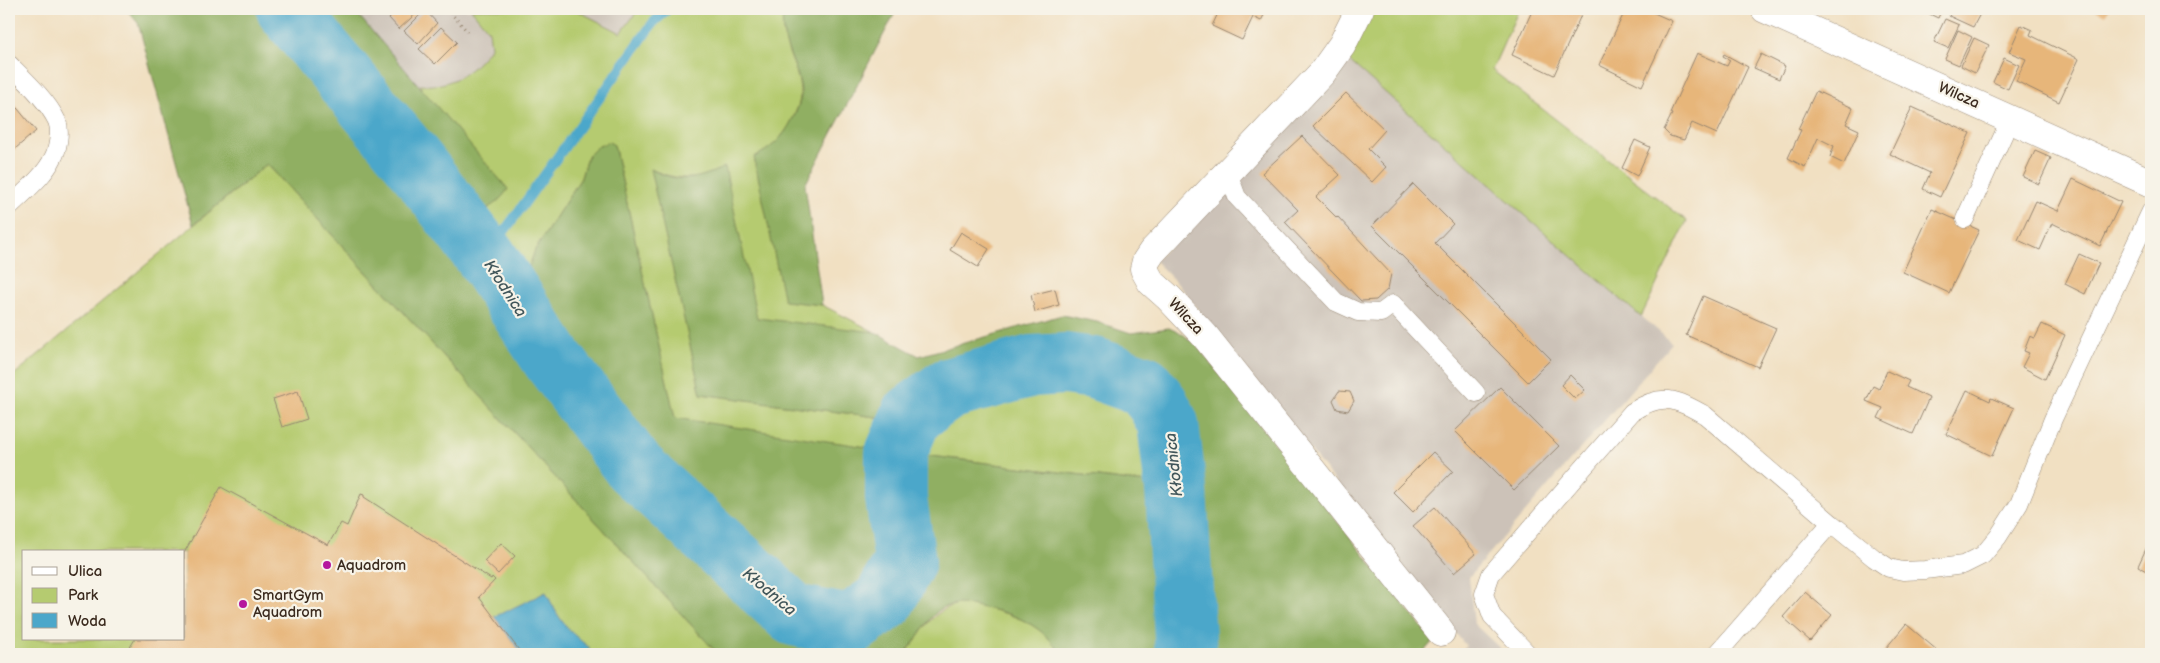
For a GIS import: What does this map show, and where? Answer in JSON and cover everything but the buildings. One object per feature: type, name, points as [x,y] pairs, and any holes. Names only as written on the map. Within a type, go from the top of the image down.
[{"type":"street","name":"Wilcza","points":[[1360,9],[1342,45],[1322,73],[1152,252],[1146,261],[1144,269],[1146,276],[1205,336],[1440,632]]},
{"type":"street","name":"Wilcza","points":[[1765,9],[2011,118],[2151,183]]},
{"type":"lane","points":[[9,64],[50,110],[58,122],[58,142],[53,159],[40,176],[9,207]]},
{"type":"lane","points":[[1965,218],[2011,118]]},
{"type":"lane","points":[[1228,174],[1237,197],[1336,302],[1358,312],[1381,313],[1393,304],[1476,393]]},
{"type":"lane","points":[[1528,654],[1492,616],[1484,594],[1486,584],[1497,567],[1632,412],[1651,402],[1672,399],[1704,415],[1831,523],[1889,568],[1903,571],[1963,565],[1983,555],[1998,537],[2019,504],[2053,419],[2151,211]]},
{"type":"lane","points":[[1717,654],[1831,523]]},
{"type":"path","points":[[447,9],[469,34]]},
{"type":"shaded area","points":[[353,9],[639,9],[508,189]]},
{"type":"shaded area","points":[[1347,59],[1672,343],[1469,577],[1474,624],[1506,654],[1457,654],[1466,646],[1176,282],[1155,261]]},
{"type":"green space","points":[[126,9],[283,9],[414,167],[483,259],[548,359],[631,468],[792,617],[850,628],[886,603],[908,561],[899,498],[899,452],[1170,486],[1180,654],[1060,654],[1054,644],[1037,628],[1017,617],[995,610],[959,604],[947,606],[936,613],[912,645],[902,654],[718,654],[267,164],[193,225],[138,23]]},
{"type":"green space","points":[[292,9],[353,9],[508,189],[499,200],[488,208],[461,218]]},
{"type":"green space","points":[[471,9],[574,9],[621,33],[639,9],[784,9],[783,33],[800,86],[800,99],[797,110],[788,127],[767,151],[784,300],[822,305],[875,332],[757,324],[699,178],[674,177],[651,169],[701,394],[907,421],[893,451],[675,419],[614,145],[587,157],[581,178],[535,250],[521,305],[487,252],[461,218],[489,209],[420,85],[442,84],[460,77],[477,64],[491,47],[489,31]]},
{"type":"green space","points":[[784,9],[897,9],[805,185],[822,305],[784,301],[754,157],[771,147],[781,138],[799,105],[801,95],[800,84],[783,32]]},
{"type":"green space","points":[[1371,9],[1519,9],[1492,70],[1687,221],[1641,317],[1347,59]]},
{"type":"green space","points":[[609,142],[614,145],[675,418],[893,451],[892,499],[902,562],[882,599],[849,623],[795,612],[636,464],[554,355],[521,305],[526,290],[528,269],[535,250],[581,178],[587,157],[598,146]]},
{"type":"green space","points":[[267,164],[718,654],[9,654],[9,379]]},
{"type":"green space","points":[[725,167],[757,318],[875,332],[919,356],[1062,315],[1097,322],[1131,333],[1169,328],[1184,335],[1197,346],[1433,641],[1422,654],[1194,654],[1180,488],[1171,423],[1161,402],[1145,384],[1093,365],[1063,361],[1031,364],[947,388],[911,414],[907,421],[701,394],[650,169],[671,177],[688,178],[705,175]]},
{"type":"green space","points":[[1064,366],[1093,371],[1142,389],[1155,406],[1164,426],[1170,486],[899,452],[915,417],[949,391],[1033,367]]},
{"type":"green space","points":[[960,603],[1003,612],[1029,623],[1051,641],[1060,654],[902,654],[911,647],[926,625],[936,616],[947,608]]},
{"type":"water","points":[[546,592],[564,623],[574,635],[590,648],[581,654],[522,654],[494,617]]},
{"type":"waterway","name":"Kłodnica","points":[[287,9],[414,162],[486,257],[552,358],[634,467],[794,615],[849,626],[884,601],[905,561],[896,498],[896,453],[912,415],[948,389],[1032,366],[1065,364],[1094,368],[1144,386],[1158,404],[1168,424],[1176,490],[1186,654]]},
{"type":"waterway","points":[[486,257],[653,23],[668,9]]},
{"type":"place","name":"Aquadrom","points":[[327,565]]},
{"type":"place","name":"SmartGym Aquadrom","points":[[243,604]]}]
